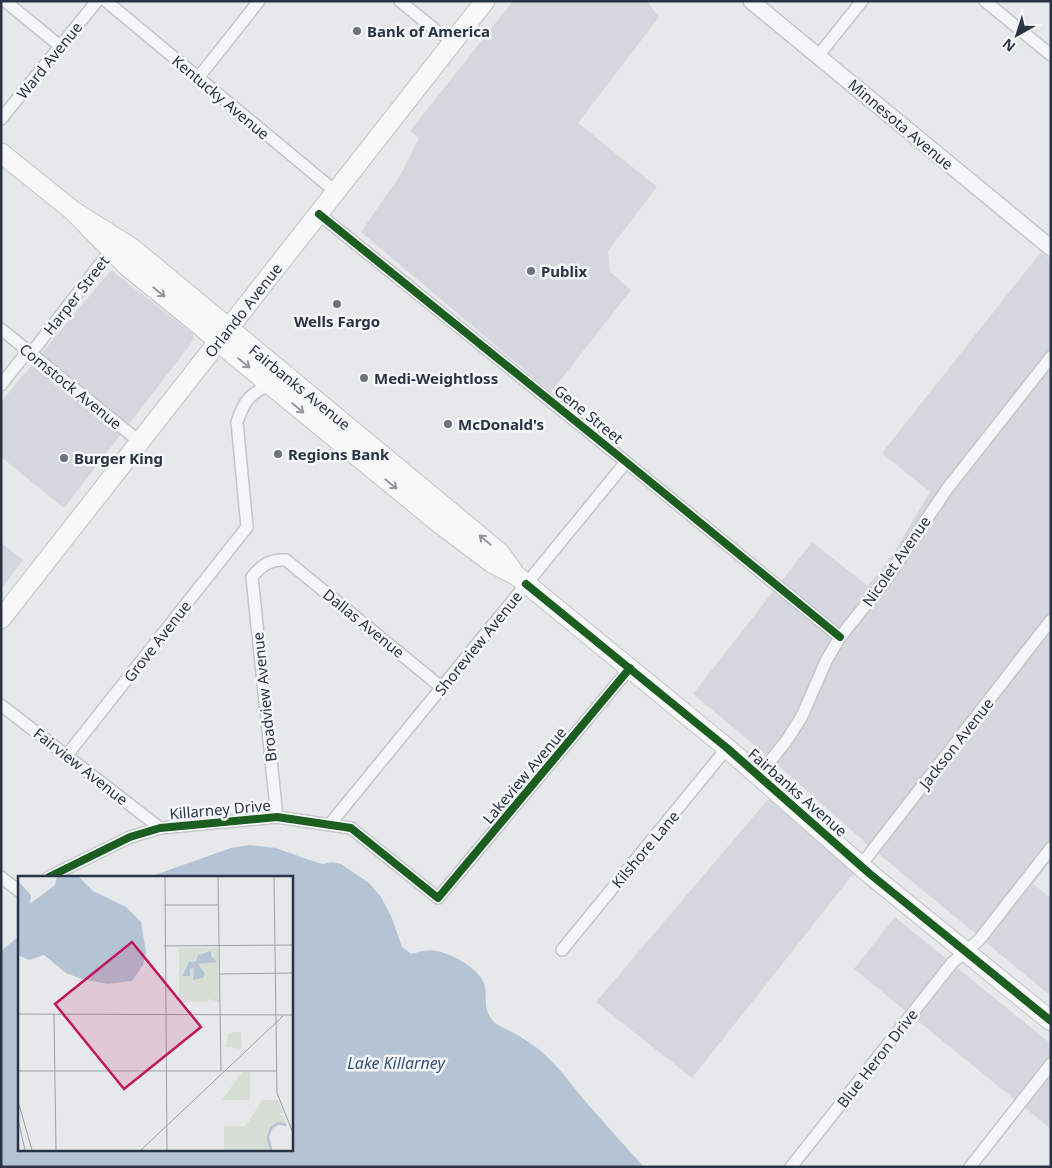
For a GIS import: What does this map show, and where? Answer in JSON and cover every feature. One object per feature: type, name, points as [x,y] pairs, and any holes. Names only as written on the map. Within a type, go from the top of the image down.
[{"type":"main road","name":"Orlando Avenue","points":[[1,619],[486,1]]},
{"type":"main road","name":"Fairbanks Avenue","points":[[1,153],[72,210],[132,248],[223,335],[270,385],[440,524],[492,563],[522,580],[727,748],[861,865],[1051,1021]]},
{"type":"main road","name":"Fairbanks Avenue","points":[[72,210],[128,267],[223,335],[500,553],[522,580]]},
{"type":"street","points":[[6,1],[60,46]]},
{"type":"street","name":"Ward Avenue","points":[[1,119],[97,1]]},
{"type":"street","name":"Kentucky Avenue","points":[[106,1],[336,192]]},
{"type":"street","points":[[198,78],[260,1]]},
{"type":"street","points":[[400,1],[439,33],[455,40]]},
{"type":"street","name":"Minnesota Avenue","points":[[751,1],[1051,248]]},
{"type":"street","points":[[818,56],[862,1]]},
{"type":"street","points":[[985,1],[1051,55]]},
{"type":"street","name":"Gene Street","points":[[319,214],[840,637]]},
{"type":"street","name":"Harper Street","points":[[1,385],[23,357],[36,347],[111,250]]},
{"type":"street","name":"Comstock Avenue","points":[[1,329],[140,442]]},
{"type":"street","name":"Nicolet Avenue","points":[[759,775],[795,729],[826,661],[840,637],[885,581],[947,488],[1051,357]]},
{"type":"street","name":"Grove Avenue","points":[[67,755],[247,527],[237,422],[241,408],[250,395],[258,389],[270,385]]},
{"type":"street","name":"Shoreview Avenue","points":[[330,824],[442,688],[522,580],[626,462]]},
{"type":"street","name":"Dallas Avenue","points":[[252,577],[266,562],[275,559],[286,560],[442,688]]},
{"type":"street","name":"Broadview Avenue","points":[[252,577],[277,817]]},
{"type":"street","name":"Jackson Avenue","points":[[861,865],[1051,620]]},
{"type":"street","name":"Lakeview Avenue","points":[[438,898],[630,668]]},
{"type":"street","name":"Fairview Avenue","points":[[1,704],[160,828]]},
{"type":"street","name":"Kilshore Lane","points":[[562,950],[727,748]]},
{"type":"street","name":"Killarney Drive","points":[[51,876],[130,837],[160,828],[277,817],[351,828],[438,898]]},
{"type":"street","name":"Blue Heron Drive","points":[[791,1167],[952,963],[979,940],[1051,848]]},
{"type":"street","points":[[1,877],[18,890]]},
{"type":"street","points":[[970,1167],[1051,1064]]},
{"type":"shaded area","points":[[513,1],[651,1],[649,4],[659,17],[578,123],[657,187],[608,251],[610,272],[631,290],[551,392],[361,232],[401,174],[419,138],[410,131]]},
{"type":"shaded area","points":[[1041,252],[1051,260],[1051,861],[1033,884],[1051,898],[1051,996],[874,850],[764,753],[693,694],[812,542],[868,586],[880,571],[893,554],[930,492],[882,453]]},
{"type":"shaded area","points":[[111,270],[193,334],[193,340],[64,508],[1,457],[1,402]]},
{"type":"shaded area","points":[[1,543],[23,560],[1,589]]},
{"type":"shaded area","points":[[769,798],[854,873],[692,1078],[596,1002]]},
{"type":"shaded area","points":[[895,917],[1051,1044],[1051,1129],[854,969]]},
{"type":"water","name":"Lake Killarney","points":[[250,845],[276,848],[323,864],[332,862],[341,864],[369,883],[381,897],[391,916],[402,947],[411,954],[430,950],[437,951],[458,959],[472,968],[485,986],[488,1014],[494,1022],[531,1043],[548,1058],[644,1167],[1,1167],[1,951],[18,937],[18,1150],[292,1150],[292,876],[152,876],[231,848]]},
{"type":"cycle path","points":[[319,214],[840,637]]},
{"type":"cycle path","points":[[526,584],[727,748],[870,874],[1051,1021]]},
{"type":"cycle path","points":[[51,876],[130,837],[160,828],[277,817],[351,828],[438,898],[630,668]]},
{"type":"place","name":"Bank of America","points":[[357,31]]},
{"type":"place","name":"Publix","points":[[531,271]]},
{"type":"place","name":"Wells Fargo","points":[[337,304]]},
{"type":"place","name":"Medi-Weightloss","points":[[364,378]]},
{"type":"place","name":"McDonald's","points":[[448,424]]},
{"type":"place","name":"Regions Bank","points":[[278,454]]},
{"type":"place","name":"Burger King","points":[[64,458]]}]
